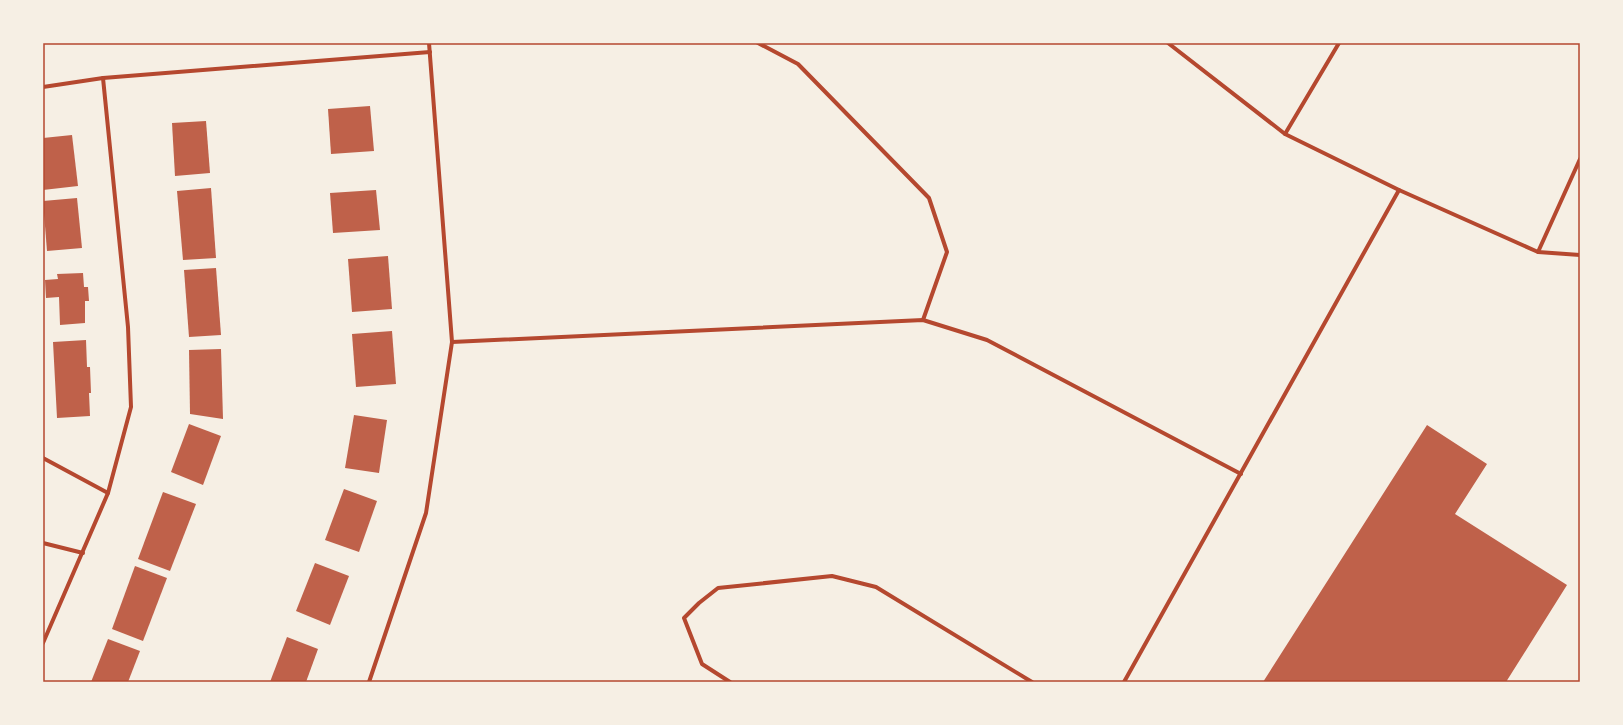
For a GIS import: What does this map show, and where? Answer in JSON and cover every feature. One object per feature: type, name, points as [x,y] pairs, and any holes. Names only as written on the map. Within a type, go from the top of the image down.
[{"type":"street","points":[[369,682],[426,513],[452,342],[429,43]]},
{"type":"street","points":[[758,43],[798,64],[928,198],[947,252],[923,320]]},
{"type":"street","points":[[1168,43],[1285,134],[1399,190],[1538,252],[1580,255]]},
{"type":"street","points":[[1285,134],[1339,43]]},
{"type":"street","points":[[43,87],[103,78],[430,52]]},
{"type":"street","points":[[43,644],[108,493],[132,407],[128,327],[103,78]]},
{"type":"street","points":[[1538,252],[1580,159]]},
{"type":"street","points":[[1124,682],[1399,190]]},
{"type":"street","points":[[452,342],[923,320],[987,340],[1241,474]]},
{"type":"street","points":[[43,458],[108,493]]},
{"type":"street","points":[[43,543],[83,553]]},
{"type":"street","points":[[730,682],[702,664],[684,618],[699,602],[718,588],[832,576],[876,587],[1032,682]]},
{"type":"building","points":[[370,106],[374,151],[331,154],[328,109]]},
{"type":"building","points":[[206,121],[210,173],[175,176],[172,123]]},
{"type":"building","points":[[72,135],[78,186],[43,190],[43,138]]},
{"type":"building","points":[[211,188],[216,258],[183,260],[177,191]]},
{"type":"building","points":[[376,190],[380,230],[333,233],[330,193]]},
{"type":"building","points":[[77,198],[82,248],[47,251],[43,201]]},
{"type":"building","points":[[388,256],[392,309],[352,312],[348,259]]},
{"type":"building","points":[[216,268],[221,335],[189,337],[184,270]]},
{"type":"building","points":[[83,273],[84,287],[88,287],[89,301],[85,301],[85,323],[60,325],[59,297],[46,298],[45,280],[58,279],[57,274]]},
{"type":"building","points":[[392,331],[396,384],[356,387],[352,334]]},
{"type":"building","points":[[86,340],[87,367],[90,367],[90,416],[57,418],[53,342]]},
{"type":"building","points":[[221,349],[223,419],[190,414],[189,350]]},
{"type":"building","points":[[354,415],[387,420],[379,473],[345,468]]},
{"type":"building","points":[[189,424],[221,436],[203,485],[171,472]]},
{"type":"building","points":[[1427,425],[1487,464],[1455,514],[1567,585],[1506,682],[1263,682]]},
{"type":"building","points":[[344,489],[377,501],[359,552],[325,540]]},
{"type":"building","points":[[163,492],[196,504],[170,571],[138,559]]},
{"type":"building","points":[[315,563],[349,576],[330,625],[296,611]]},
{"type":"building","points":[[135,566],[167,578],[143,641],[112,629]]},
{"type":"building","points":[[287,637],[318,649],[306,682],[270,682]]},
{"type":"building","points":[[108,639],[140,651],[128,682],[91,682]]}]
